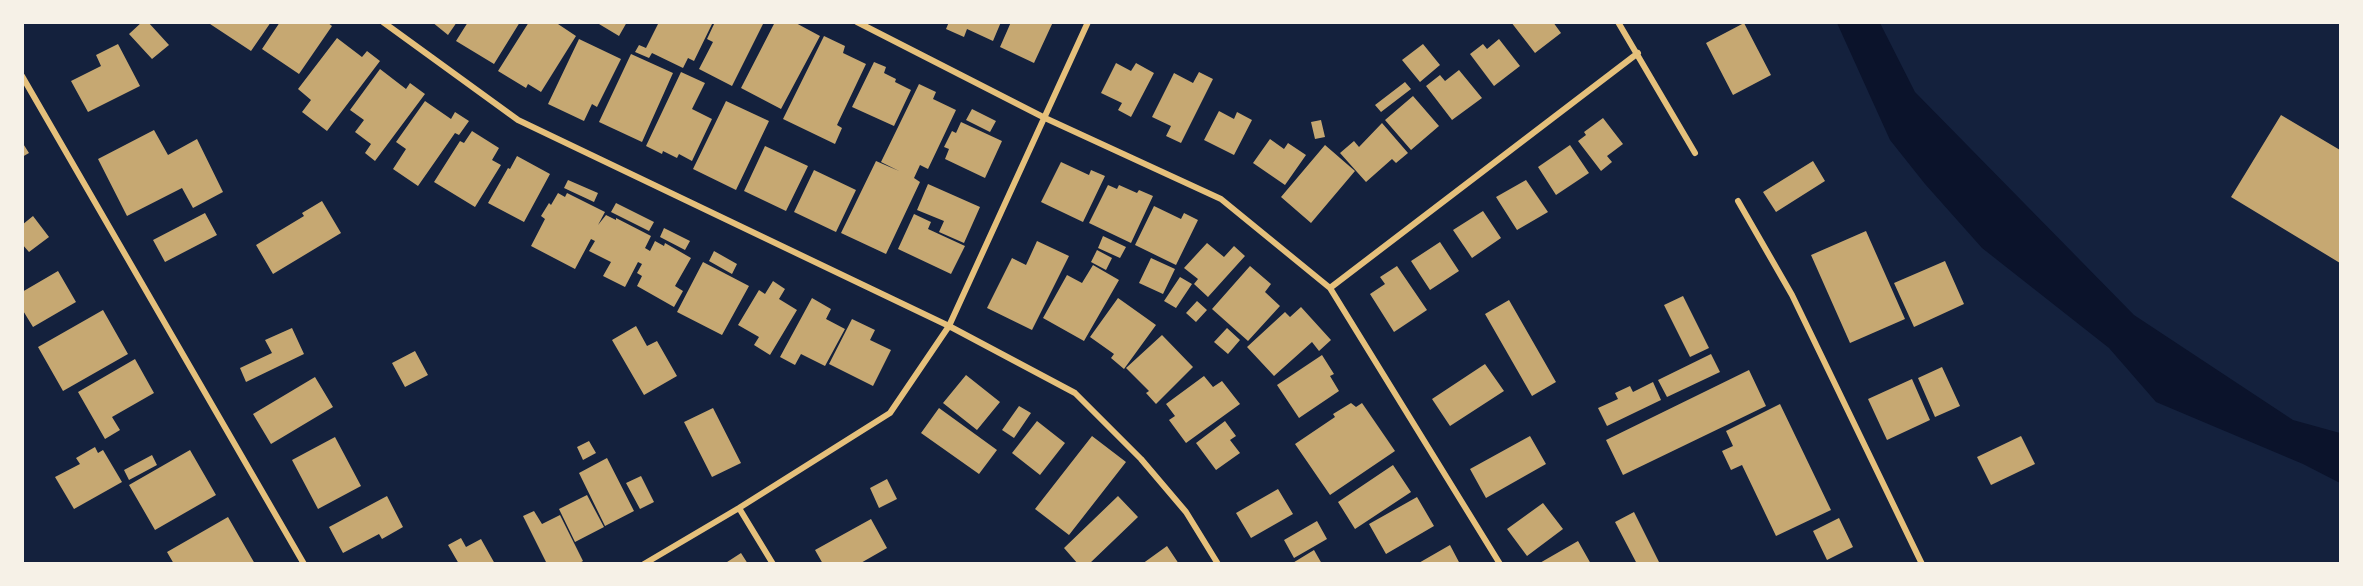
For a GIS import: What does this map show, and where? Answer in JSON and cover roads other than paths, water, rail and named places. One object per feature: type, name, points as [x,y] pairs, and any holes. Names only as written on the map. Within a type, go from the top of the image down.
[{"type":"street","points":[[383,22],[518,120],[949,326],[1075,393],[1141,459],[1186,512],[1218,564]]},
{"type":"street","points":[[857,22],[1045,118],[1221,199],[1330,288],[1500,564]]},
{"type":"street","points":[[644,564],[739,508],[890,413],[949,326],[1088,22]]},
{"type":"street","points":[[1618,22],[1695,153]]},
{"type":"street","points":[[1330,288],[1638,53]]},
{"type":"street","points":[[22,76],[304,564]]},
{"type":"street","points":[[1738,201],[1792,295],[1922,564]]},
{"type":"street","points":[[739,508],[773,564]]},
{"type":"water","points":[[1837,23],[1880,23],[1915,92],[2134,315],[2293,420],[2340,433],[2340,483],[2303,464],[2156,402],[2109,348],[1982,248],[1925,184],[1890,140]]}]
